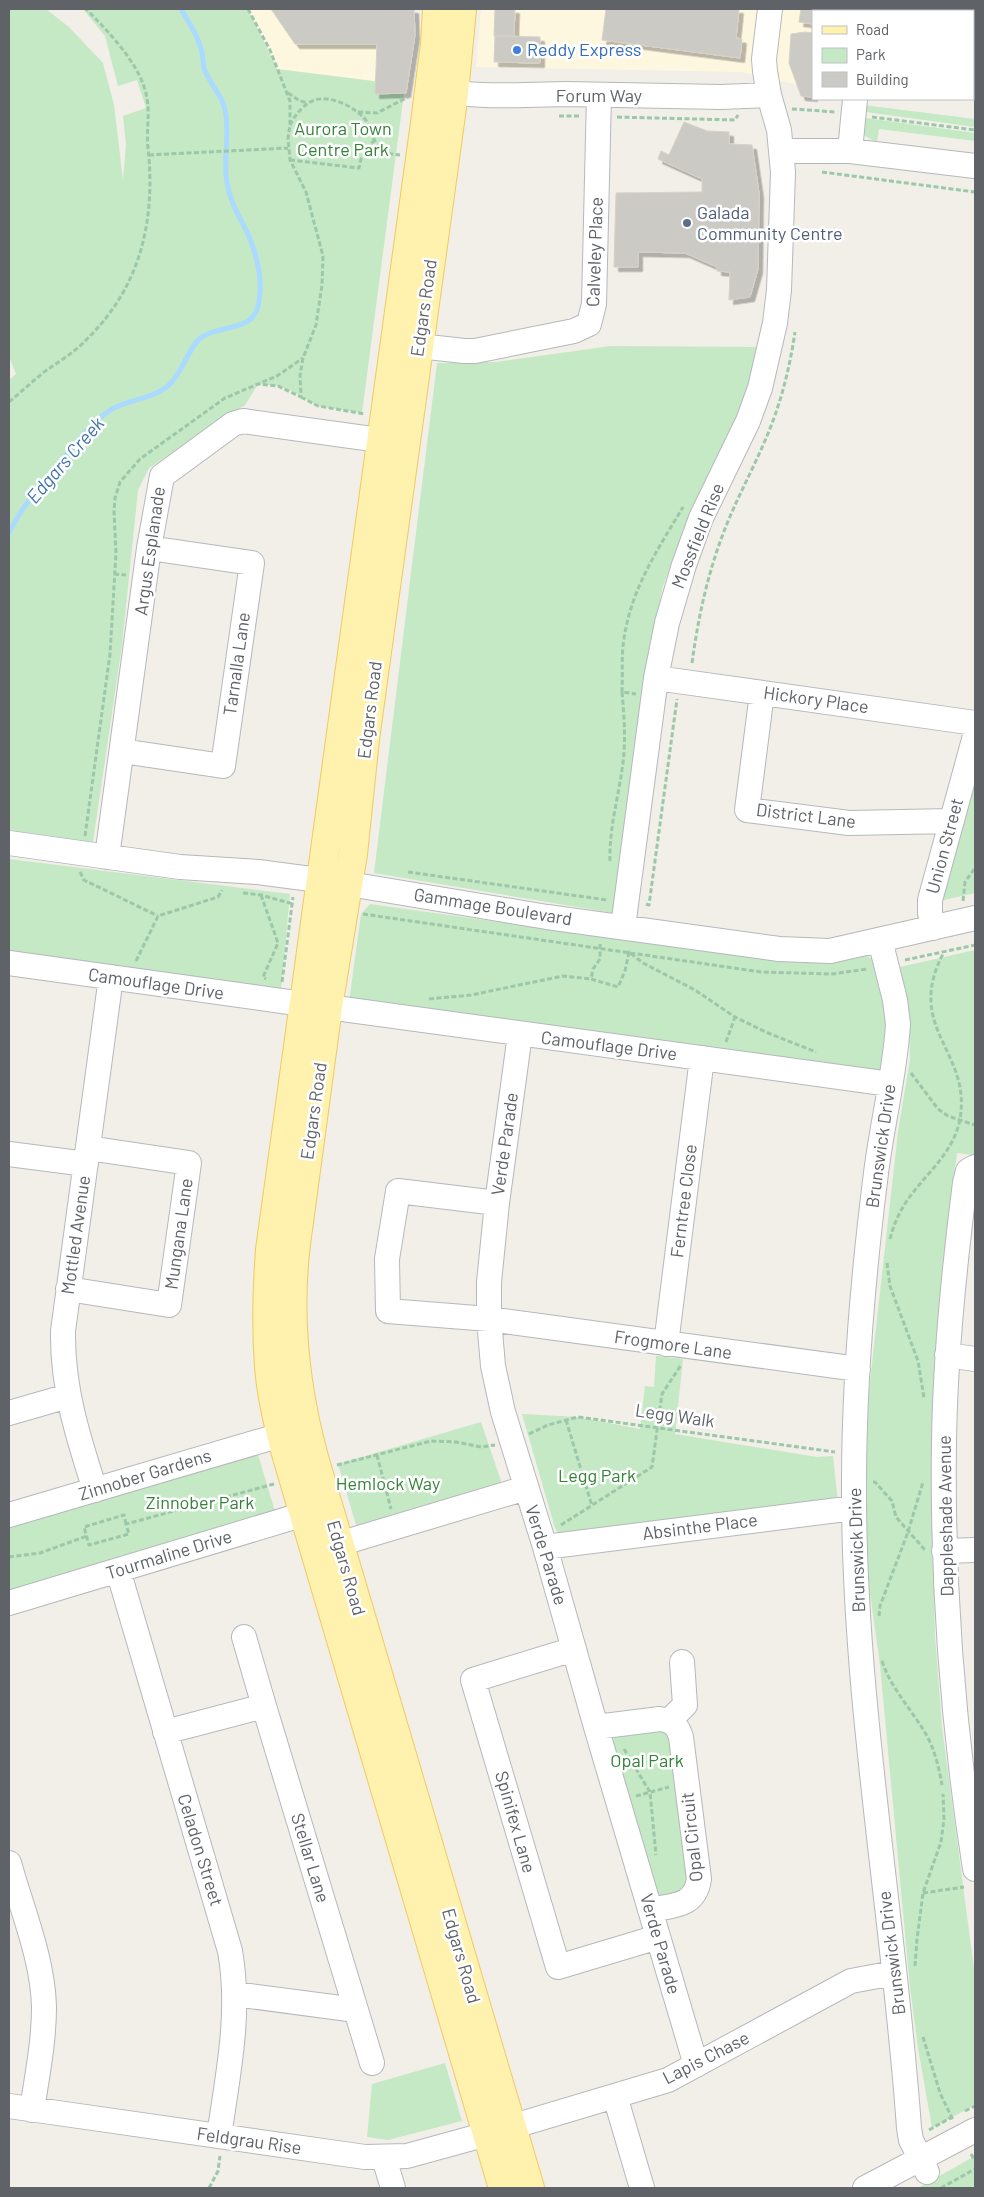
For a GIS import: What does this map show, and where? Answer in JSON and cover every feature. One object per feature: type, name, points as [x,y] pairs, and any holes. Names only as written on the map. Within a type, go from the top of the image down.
[{"type":"main road","name":"Edgars Road","points":[[437,9],[431,93],[419,346],[394,442],[321,881],[270,1250],[267,1288],[269,1368],[281,1435],[305,1476],[316,1511],[499,2130],[530,2188]]},
{"type":"main road","name":"Edgars Road","points":[[305,1476],[306,1430],[294,1359],[292,1309],[304,1000],[349,884],[365,739],[420,158],[431,93],[462,9]]},
{"type":"main road","name":"Edgars Road","points":[[499,2130],[503,2188]]},
{"type":"street","name":"Mossfield Rise","points":[[614,926],[667,623],[684,565],[701,518],[748,421],[769,356],[779,290],[782,151],[764,59],[769,15]]},
{"type":"street","name":"Forum Way","points":[[431,93],[545,96],[599,106],[721,98],[772,104]]},
{"type":"street","name":"Calveley Place","points":[[419,346],[464,351],[475,350],[574,331],[590,324],[594,304],[599,106]]},
{"type":"street","points":[[850,151],[854,106]]},
{"type":"street","points":[[782,151],[850,151],[975,166]]},
{"type":"street","name":"Argus Esplanade","points":[[107,857],[150,548],[162,476],[232,424],[250,422],[394,442]]},
{"type":"street","name":"Tarnalla Lane","points":[[122,751],[223,766],[252,563],[150,548]]},
{"type":"street","name":"Hickory Place","points":[[656,678],[975,723]]},
{"type":"street","name":"District Lane","points":[[762,693],[747,810],[849,823],[952,821]]},
{"type":"street","name":"Union Street","points":[[932,928],[930,900],[975,736]]},
{"type":"street","name":"Gammage Boulevard","points":[[9,843],[180,867],[258,872],[349,884],[614,926],[779,949],[830,951],[975,918]]},
{"type":"street","name":"Brunswick Drive","points":[[880,940],[897,1014],[897,1038],[868,1235],[858,1369],[854,1483],[858,1609],[868,1739],[905,1973],[903,2044],[909,2128],[911,2140],[929,2173]]},
{"type":"street","name":"Camouflage Drive","points":[[9,963],[304,1000],[520,1034],[712,1059],[891,1076]]},
{"type":"street","name":"Mottled Avenue","points":[[95,1490],[68,1396],[63,1352],[68,1289],[111,977]]},
{"type":"street","name":"Verde Parade","points":[[520,1034],[497,1203],[489,1282],[489,1319],[497,1388],[511,1441],[545,1547],[696,2065]]},
{"type":"street","name":"Ferntree Close","points":[[666,1344],[712,1059]]},
{"type":"street","points":[[9,1154],[87,1156]]},
{"type":"street","name":"Mungana Lane","points":[[68,1289],[169,1305],[172,1286],[189,1163],[87,1156]]},
{"type":"street","name":"Dappleshade Avenue","points":[[970,1878],[956,1726],[944,1551],[944,1442],[956,1251],[965,1183],[968,1171],[975,1167]]},
{"type":"street","name":"Frogmore Lane","points":[[497,1203],[398,1191],[387,1259],[388,1311],[489,1319],[858,1369]]},
{"type":"street","points":[[948,1356],[975,1358]]},
{"type":"street","points":[[9,1413],[68,1396]]},
{"type":"street","name":"Zinnober Gardens","points":[[9,1515],[281,1435]]},
{"type":"street","points":[[327,1548],[526,1488]]},
{"type":"street","name":"Absinthe Place","points":[[545,1547],[854,1508]]},
{"type":"street","name":"Tourmaline Drive","points":[[9,1603],[316,1511]]},
{"type":"street","points":[[944,1551],[975,1550]]},
{"type":"street","name":"Celadon Street","points":[[118,1570],[230,1951],[235,1994],[233,2039],[220,2145]]},
{"type":"street","name":"Stellar Lane","points":[[244,1636],[372,2063]]},
{"type":"street","name":"Spinifex Lane","points":[[574,1648],[473,1680],[558,1967],[658,1937]]},
{"type":"street","points":[[596,1727],[660,1719],[670,1720],[685,1705],[682,1662]]},
{"type":"street","points":[[165,1732],[264,1706]]},
{"type":"street","name":"Opal Circuit","points":[[650,1910],[682,1903],[692,1898],[697,1891],[699,1880],[681,1737],[678,1727],[670,1720]]},
{"type":"street","points":[[9,1863],[38,1963],[42,1984],[43,2027],[32,2110]]},
{"type":"street","name":"Lapis Chase","points":[[499,2130],[668,2080],[851,1981],[905,1973]]},
{"type":"street","points":[[235,1994],[356,2010]]},
{"type":"street","points":[[615,2096],[642,2188]]},
{"type":"street","name":"Feldgrau Rise","points":[[9,2106],[220,2145],[384,2158],[422,2154],[499,2130]]},
{"type":"street","points":[[885,2186],[929,2173],[972,2149]]},
{"type":"street","points":[[384,2158],[393,2188]]},
{"type":"path","points":[[9,402],[35,379],[85,342],[108,316],[125,289],[144,242],[149,218],[151,183],[148,109],[144,86],[118,44],[86,9]]},
{"type":"path","points":[[248,9],[270,50],[286,90],[290,106],[288,148],[290,160],[306,192],[323,256],[322,285],[316,325],[303,358],[300,375],[301,397]]},
{"type":"path","points":[[286,90],[300,101],[308,103]]},
{"type":"path","points":[[356,111],[377,113],[431,93]]},
{"type":"path","points":[[290,125],[294,117],[308,103],[318,100],[337,101],[356,111],[367,123],[374,140],[384,152],[420,158]]},
{"type":"path","points":[[772,104],[801,108],[854,106],[975,130]]},
{"type":"path","points":[[551,116],[599,106],[735,120],[739,113],[742,113]]},
{"type":"path","points":[[290,160],[359,168],[361,159],[374,140]]},
{"type":"path","points":[[149,155],[288,148]]},
{"type":"path","points":[[821,172],[975,192]]},
{"type":"path","points":[[692,666],[698,624],[714,560],[737,499],[769,432],[788,373],[796,326]]},
{"type":"path","points":[[258,384],[278,386],[292,391],[318,406],[362,413]]},
{"type":"path","points":[[622,692],[624,640],[632,602],[648,565],[686,502]]},
{"type":"path","points":[[80,870],[84,880],[158,916]]},
{"type":"path","points":[[261,895],[278,943],[263,977],[269,981]]},
{"type":"path","points":[[591,980],[593,969],[600,959],[600,948],[614,926],[607,900]]},
{"type":"path","points":[[292,904],[304,1000]]},
{"type":"path","points":[[362,923],[362,914],[761,972],[832,974],[870,968]]},
{"type":"path","points":[[888,1246],[893,1227],[900,1212],[910,1196],[945,1154],[960,1120],[961,1098],[957,1074],[933,1020],[930,989],[934,973],[944,952],[975,945]]},
{"type":"path","points":[[424,1000],[471,995],[563,976],[591,980],[618,987],[625,971],[629,952]]},
{"type":"path","points":[[629,952],[644,963],[696,990],[735,1017],[768,1034],[822,1054]]},
{"type":"path","points":[[712,1059],[735,1017]]},
{"type":"path","points":[[891,1076],[912,1073],[938,1109],[948,1116],[975,1124]]},
{"type":"path","points":[[887,1261],[890,1286],[918,1361],[925,1404]]},
{"type":"path","name":"Legg Walk","points":[[126,1524],[431,1441],[456,1442],[486,1447],[511,1441],[578,1417],[838,1452]]},
{"type":"path","points":[[566,1420],[592,1506]]},
{"type":"path","points":[[377,1455],[396,1527]]},
{"type":"path","points":[[879,1623],[880,1606],[908,1532],[923,1479]]},
{"type":"path","points":[[854,1483],[875,1482],[892,1501],[896,1517],[924,1550],[944,1551]]},
{"type":"path","points":[[124,1515],[126,1524],[129,1534],[89,1545],[84,1527],[124,1515]]},
{"type":"path","points":[[9,1557],[40,1553],[87,1536]]},
{"type":"path","points":[[881,1653],[888,1677],[927,1737],[939,1769],[944,1819],[941,1842],[923,1893],[917,1939],[905,1973]]},
{"type":"path","points":[[618,1800],[686,1783]]},
{"type":"path","points":[[923,1893],[970,1878]]},
{"type":"path","points":[[921,2030],[940,2093],[972,2149],[929,2173]]},
{"type":"path","points":[[209,2188],[218,2171],[220,2145]]},
{"type":"shaded area","points":[[248,9],[412,9],[405,85],[277,69],[270,50]]},
{"type":"shaded area","points":[[481,9],[840,9],[812,10],[812,88],[741,72],[476,67]]},
{"type":"green space","name":"Aurora Town Centre Park","points":[[9,9],[46,9],[69,27],[103,63],[114,105],[123,180],[126,145],[123,116],[146,108],[137,80],[118,86],[105,36],[83,9],[248,9],[277,69],[405,85],[362,413],[318,406],[292,391],[278,386],[258,384],[245,405],[149,468],[138,490],[122,645],[93,842],[9,830],[9,380],[16,374],[9,357]]},
{"type":"green space","points":[[863,105],[975,119],[975,127],[866,112],[863,109]]},
{"type":"green space","points":[[866,118],[975,133],[975,141],[879,129],[877,142],[863,135],[862,121]]},
{"type":"green space","points":[[611,346],[759,347],[752,375],[723,454],[688,521],[663,586],[649,653],[613,913],[374,873],[437,363],[496,362]]},
{"type":"green space","points":[[975,757],[975,893],[935,902]]},
{"type":"green space","points":[[9,859],[290,894],[281,990],[9,951]]},
{"type":"green space","points":[[370,904],[773,960],[807,963],[863,954],[876,961],[888,1026],[881,1069],[871,1075],[349,1002],[361,914]]},
{"type":"green space","points":[[975,950],[975,1155],[957,1153],[943,1261],[936,1354],[933,1440],[933,1549],[935,1636],[942,1727],[975,1976],[975,2105],[932,2128],[910,1987],[880,1665],[870,1593],[864,1507],[867,1482],[867,1408],[898,1132],[910,1059],[909,1024],[900,967]]},
{"type":"green space","name":"Legg Park","points":[[656,1356],[683,1359],[675,1434],[817,1457],[833,1456],[838,1503],[560,1536],[555,1528],[522,1414],[578,1417],[640,1429],[645,1386],[654,1387]]},
{"type":"green space","name":"Hemlock Way","points":[[481,1422],[502,1484],[357,1528],[338,1464]]},
{"type":"green space","name":"Zinnober Park","points":[[257,1451],[276,1515],[9,1595],[9,1525]]},
{"type":"green space","name":"Opal Park","points":[[624,1730],[671,1731],[692,1879],[688,1893],[664,1897],[658,1894],[612,1741],[616,1734]]},
{"type":"green space","points":[[445,2063],[462,2121],[388,2140],[367,2137],[372,2084]]},
{"type":"green space","points":[[975,2156],[975,2188],[918,2188]]},
{"type":"building","points":[[271,9],[414,9],[415,35],[406,93],[375,94],[377,44],[295,44]]},
{"type":"building","points":[[495,9],[515,9],[514,36],[494,36]]},
{"type":"building","points":[[606,9],[739,9],[736,38],[742,39],[740,58],[602,40]]},
{"type":"building","points":[[801,9],[835,9],[812,10],[812,24],[799,22]]},
{"type":"building","points":[[812,33],[812,97],[801,96],[789,63],[791,34]]},
{"type":"building","name":"Reddy Express","points":[[495,36],[540,37],[540,63],[494,62]]},
{"type":"building","name":"Galada Community Centre","points":[[684,122],[707,131],[729,132],[729,144],[752,145],[759,193],[758,269],[750,297],[729,300],[730,272],[717,271],[717,267],[685,253],[638,252],[638,267],[614,267],[616,193],[702,192],[702,179],[658,159],[661,151],[669,155]]},
{"type":"waterway","name":"Edgars Creek","points":[[9,533],[19,514],[90,427],[112,409],[155,394],[168,386],[178,374],[197,341],[218,330],[243,324],[255,314],[258,306],[260,278],[254,249],[228,190],[225,108],[204,68],[201,47],[181,9]]},
{"type":"place","name":"Reddy Express","points":[[517,50]]},
{"type":"place","name":"Galada Community Centre","points":[[687,223]]}]
